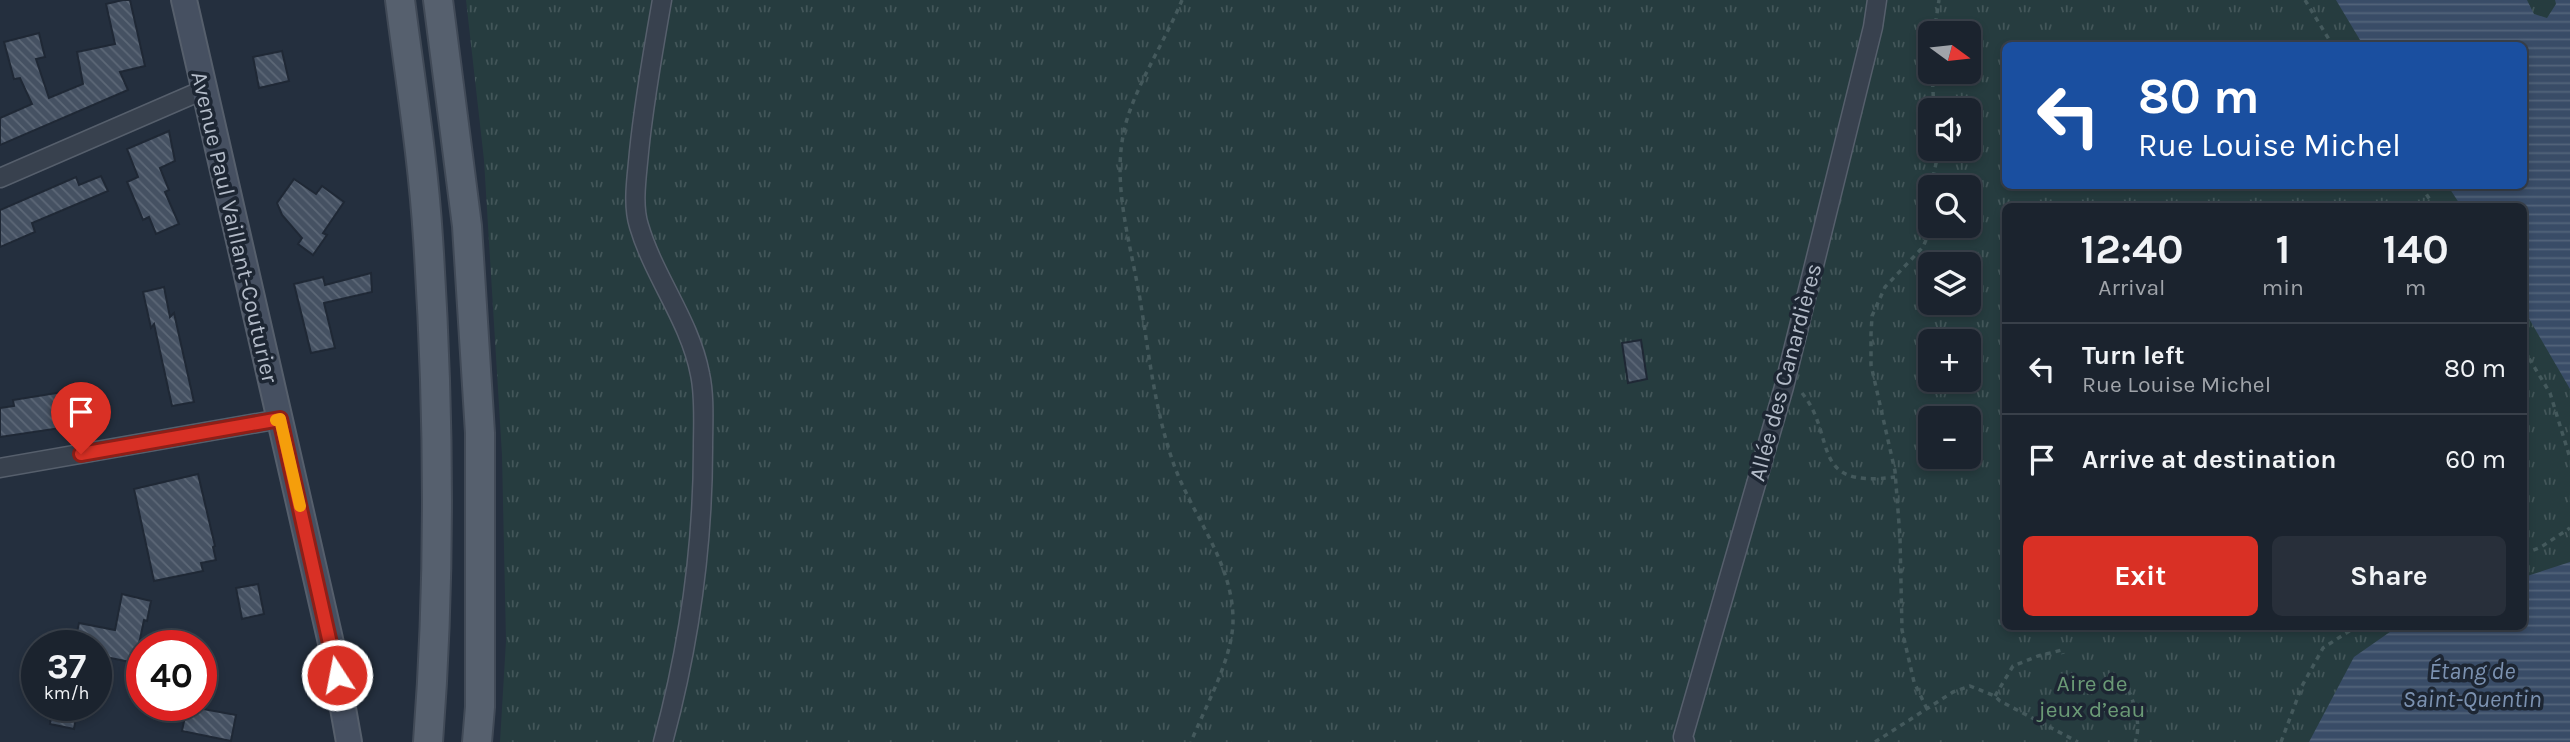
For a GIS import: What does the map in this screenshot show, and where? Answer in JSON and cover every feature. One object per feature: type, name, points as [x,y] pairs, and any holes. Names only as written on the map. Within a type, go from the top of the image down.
[{"type":"main road","points":[[383,0],[394,64],[417,138]]},
{"type":"main road","points":[[400,0],[428,235],[435,389],[436,646],[428,742]]},
{"type":"main road","points":[[438,0],[467,226],[480,433],[480,707],[477,742]]},
{"type":"street","name":"Avenue Paul Vaillant-Couturier","points":[[184,0],[333,652],[349,742]]},
{"type":"street","points":[[662,0],[643,110],[636,185],[638,225],[689,339],[700,374],[703,410],[703,505],[688,628],[663,742]]},
{"type":"street","name":"Allée des Canardières","points":[[1685,742],[1683,737],[1784,387],[1873,27],[1877,0]]},
{"type":"street","points":[[0,178],[203,90]]},
{"type":"street","points":[[0,468],[280,419]]},
{"type":"path","points":[[1182,0],[1130,109],[1123,136],[1119,181],[1159,411],[1174,466],[1220,561],[1231,597],[1233,625],[1226,656],[1191,742]]},
{"type":"path","points":[[1936,21],[1939,0]]},
{"type":"path","points":[[2305,0],[2331,42]]},
{"type":"path","points":[[1927,238],[1923,247],[1885,287],[1872,316],[1871,365],[1895,477],[1900,537],[1902,630],[1914,682],[1927,709]]},
{"type":"path","points":[[2527,355],[2550,393],[2570,458]]},
{"type":"path","points":[[1784,387],[1802,393],[1810,404],[1833,466],[1847,474],[1867,479],[1895,477]]},
{"type":"path","points":[[2527,553],[2570,528]]},
{"type":"path","points":[[2281,742],[2302,686],[2323,648],[2351,630]]},
{"type":"path","points":[[1995,696],[2013,666],[2062,650],[2063,654]]},
{"type":"path","points":[[2122,686],[2126,685],[2133,700],[2138,734],[2135,742]]},
{"type":"path","points":[[1875,742],[1953,692],[1970,686],[1995,696],[2078,742]]},
{"type":"green space","name":"Aire de jeux d’eau","points":[[466,0],[2570,0],[2570,742],[500,742],[506,641],[502,455],[484,160]]},
{"type":"water","points":[[2336,0],[2527,0],[2534,14],[2547,18],[2556,4],[2555,0],[2570,0],[2570,389],[2527,315],[2527,203],[2459,203],[2450,189],[2527,189],[2527,42],[2361,42]]},
{"type":"water","name":"Étang de Saint-Quentin","points":[[2570,562],[2570,742],[2309,742],[2354,657],[2393,630],[2527,630],[2527,576]]},
{"type":"building","points":[[130,0],[145,66],[120,72],[128,90],[0,145],[0,118],[32,104],[20,78],[14,79],[4,42],[39,33],[45,57],[36,59],[49,98],[83,84],[77,52],[115,44],[106,4]]},
{"type":"building","points":[[282,51],[289,81],[259,88],[253,57]]},
{"type":"building","points":[[169,131],[175,161],[160,168],[169,190],[165,192],[179,224],[156,234],[149,217],[143,220],[127,182],[138,177],[127,149]]},
{"type":"building","points":[[101,176],[108,191],[32,223],[35,232],[0,247],[0,210],[76,177],[79,185]]},
{"type":"building","points":[[294,179],[316,194],[322,186],[344,202],[323,233],[327,235],[313,255],[298,244],[302,238],[282,215],[277,203]]},
{"type":"building","points":[[371,273],[372,292],[324,303],[335,348],[311,353],[294,284],[323,277],[325,285]]},
{"type":"building","points":[[164,287],[170,317],[174,313],[194,402],[172,406],[154,324],[151,328],[143,292]]},
{"type":"building","points":[[1641,340],[1647,379],[1628,383],[1622,343]]},
{"type":"building","points":[[94,387],[101,422],[0,437],[0,408],[14,406],[13,400]]},
{"type":"building","points":[[198,474],[216,560],[201,563],[203,571],[154,581],[134,489]]},
{"type":"building","points":[[258,584],[264,614],[242,619],[236,588]]},
{"type":"building","points":[[122,594],[151,601],[147,621],[144,620],[142,630],[126,630],[126,661],[112,658],[112,630],[77,630],[79,623],[115,630]]},
{"type":"building","points":[[217,712],[236,715],[231,741],[182,731],[184,721],[217,721]]},
{"type":"building","points":[[50,721],[75,721],[74,729],[50,724]]},
{"type":"slow traffic","points":[[276,420],[280,419],[300,506]]},
{"type":"route","points":[[81,454],[280,419],[337,675]]}]
